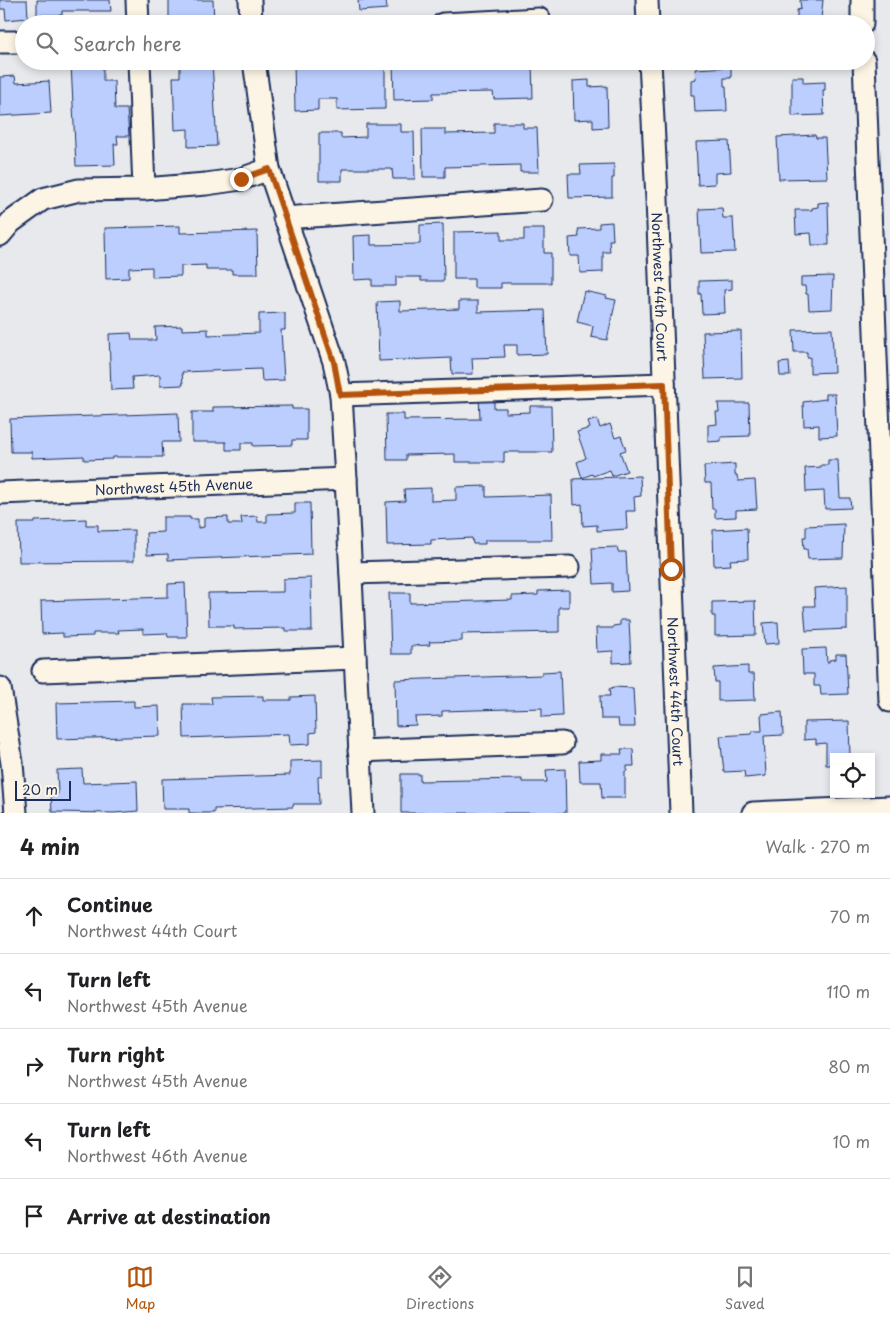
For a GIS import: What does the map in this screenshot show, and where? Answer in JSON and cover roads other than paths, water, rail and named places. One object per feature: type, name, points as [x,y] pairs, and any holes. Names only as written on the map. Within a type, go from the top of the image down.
[{"type":"street","points":[[137,0],[138,15]]},
{"type":"street","points":[[250,0],[250,15]]},
{"type":"street","points":[[647,0],[648,15]]},
{"type":"street","points":[[862,0],[862,15]]},
{"type":"street","points":[[0,42],[15,42]]},
{"type":"street","points":[[139,70],[144,188]]},
{"type":"street","points":[[255,70],[269,169],[334,362],[340,395],[363,813]]},
{"type":"street","name":"Northwest 44th Court","points":[[651,70],[658,199],[681,813]]},
{"type":"street","points":[[864,70],[890,701]]},
{"type":"street","points":[[0,236],[10,222],[43,199],[79,190],[206,184],[232,180],[269,169]]},
{"type":"street","points":[[284,218],[542,200]]},
{"type":"street","points":[[340,395],[664,384]]},
{"type":"street","name":"Northwest 45th Avenue","points":[[0,493],[346,479]]},
{"type":"street","points":[[351,573],[569,567]]},
{"type":"street","points":[[43,671],[355,658]]},
{"type":"street","points":[[0,688],[6,763],[16,813]]},
{"type":"street","points":[[360,751],[562,743]]},
{"type":"street","points":[[753,813],[890,806]]}]
